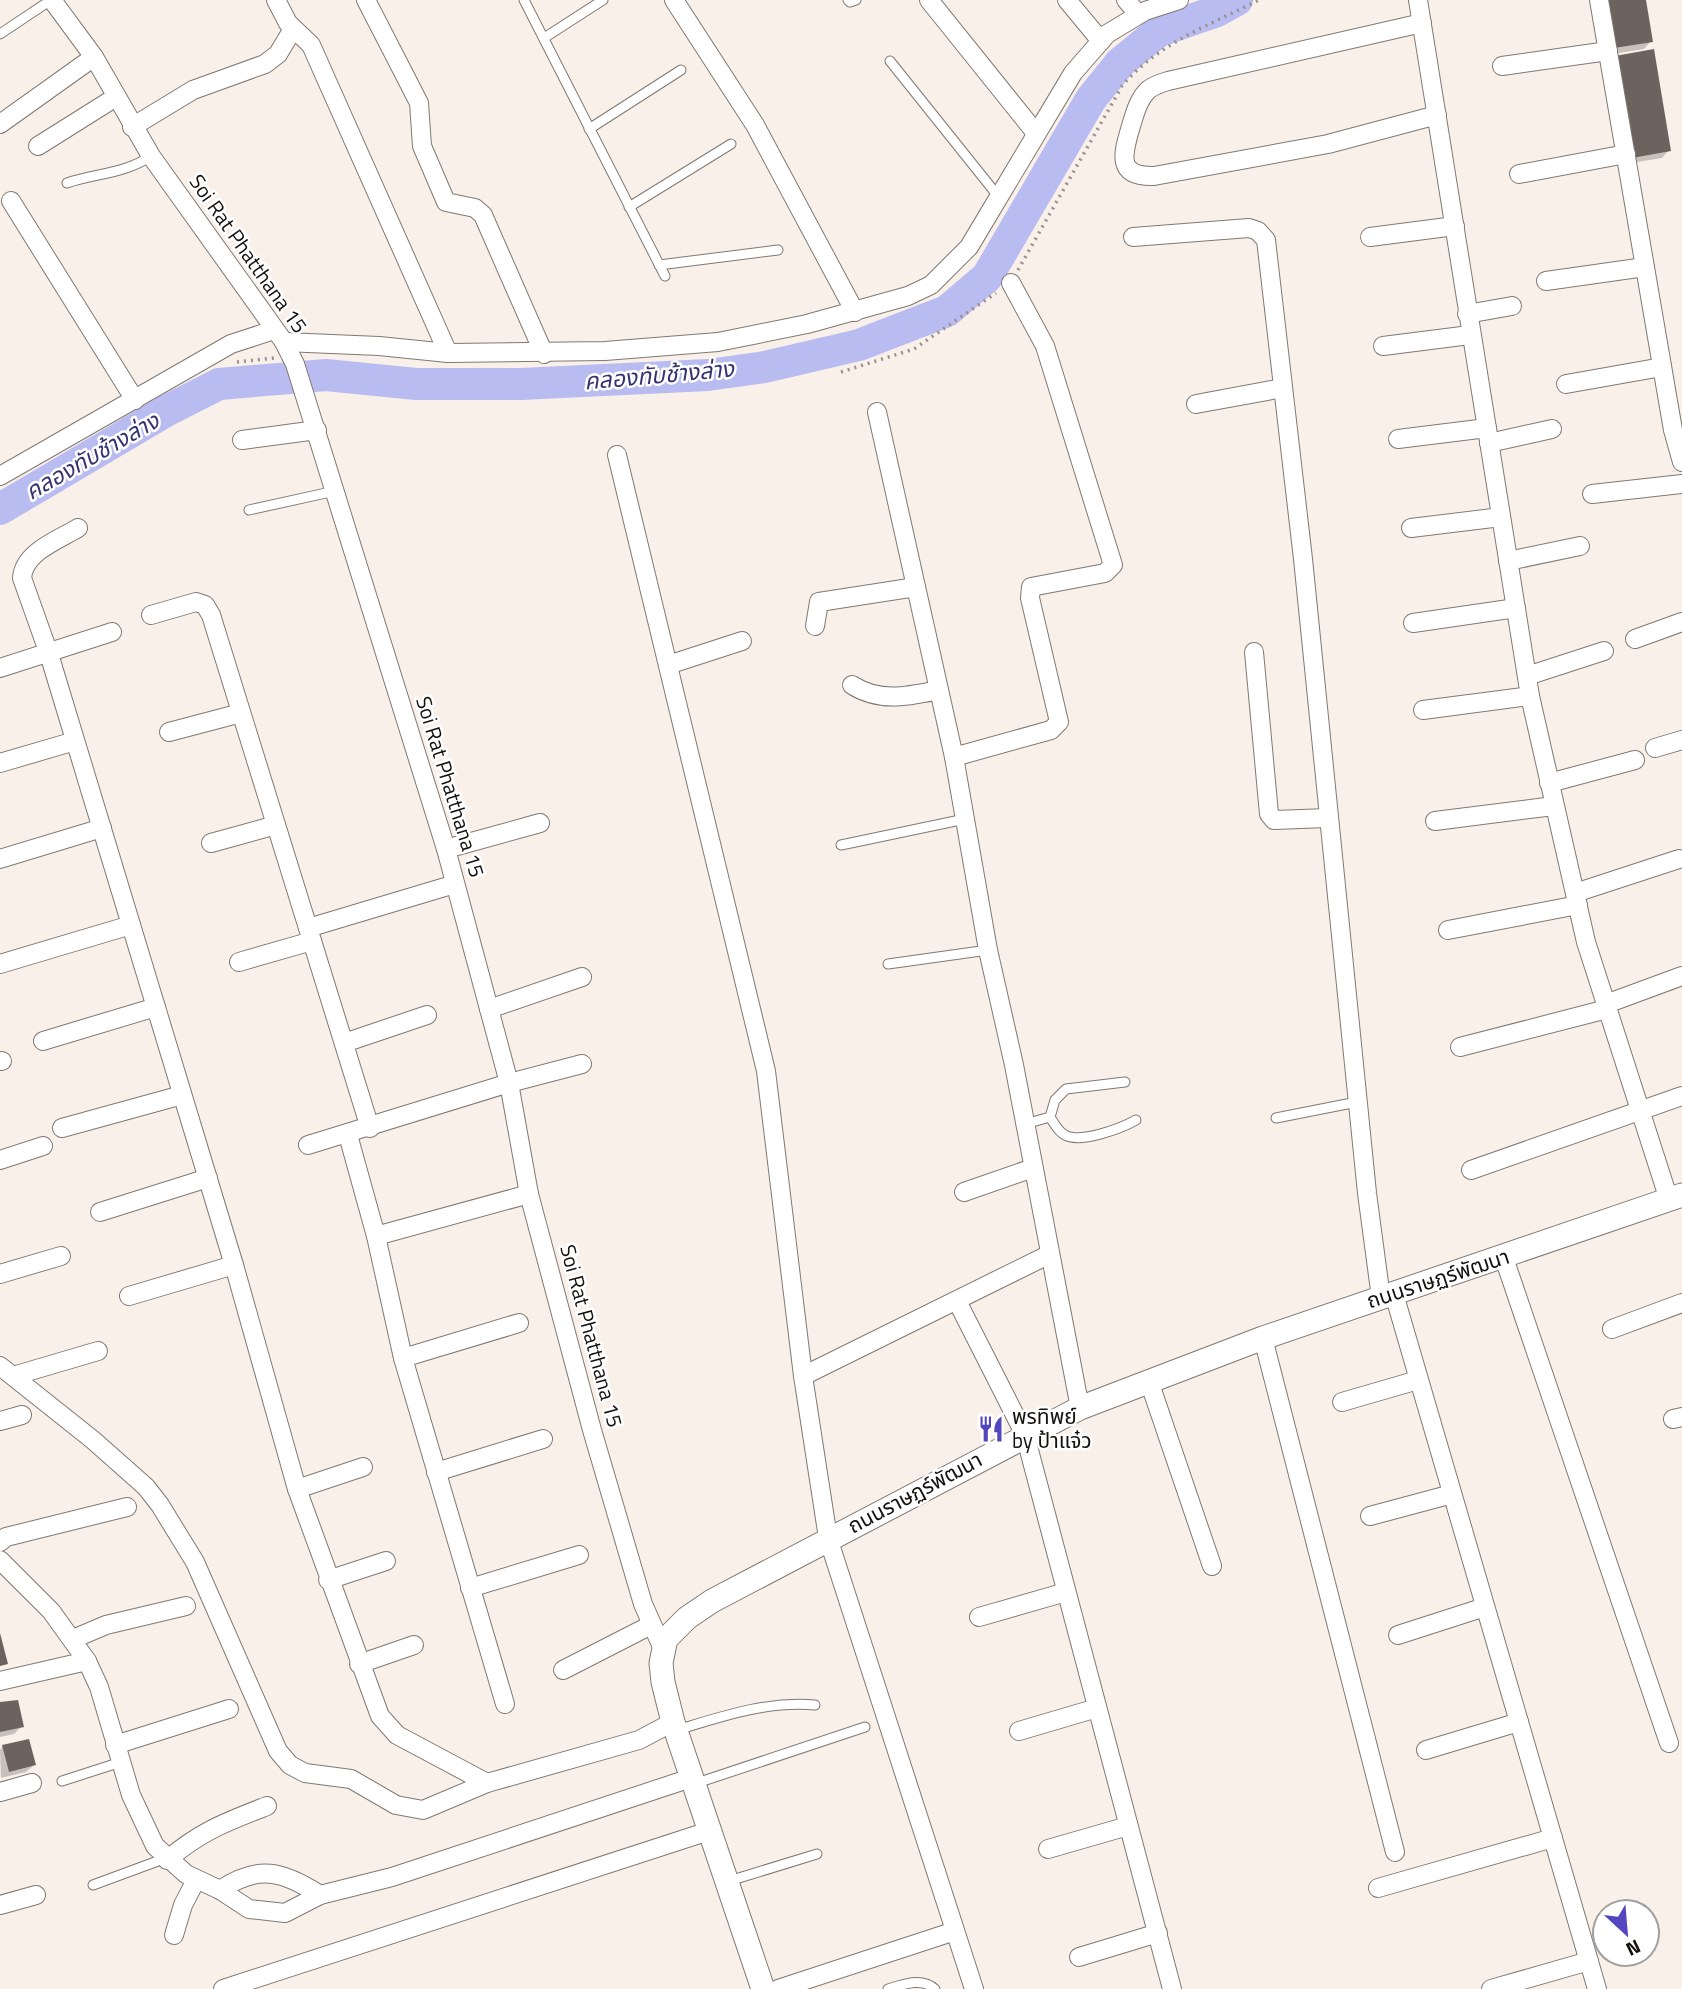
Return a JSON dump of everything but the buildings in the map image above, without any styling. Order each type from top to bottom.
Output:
[{"type":"street","name":"Soi Rat Phatthana 15","points":[[52,0],[94,57],[151,156],[286,348],[309,406],[446,849],[509,1083],[528,1194],[624,1546],[651,1625],[663,1649]]},
{"type":"street","points":[[276,0],[293,29],[311,45],[448,354]]},
{"type":"street","points":[[366,0],[419,103],[422,146],[446,202],[475,208],[483,215],[544,354]]},
{"type":"street","points":[[674,0],[755,125],[855,312]]},
{"type":"street","points":[[929,0],[1035,132]]},
{"type":"street","points":[[1067,0],[1101,41]]},
{"type":"street","points":[[1126,0],[1138,14]]},
{"type":"street","points":[[0,476],[230,344],[286,348],[379,346],[448,354],[544,354],[718,342],[855,312],[931,285],[970,247],[1035,132],[1073,73],[1101,41],[1138,14],[1179,0]]},
{"type":"street","points":[[1418,0],[1530,696],[1576,899],[1606,1006],[1641,1111],[1676,1197]]},
{"type":"street","points":[[1599,0],[1662,367],[1682,462]]},
{"type":"street","points":[[1422,23],[1168,81],[1149,89],[1139,102],[1122,155],[1128,169],[1139,177],[1154,176],[1328,144],[1437,115]]},
{"type":"street","points":[[132,127],[193,90],[265,64],[278,54],[293,29]]},
{"type":"street","points":[[1502,66],[1608,51]]},
{"type":"street","points":[[0,124],[94,57]]},
{"type":"street","points":[[38,146],[116,97]]},
{"type":"street","points":[[1519,174],[1626,154]]},
{"type":"street","points":[[11,201],[135,400]]},
{"type":"street","points":[[1370,237],[1455,226]]},
{"type":"street","points":[[1133,237],[1249,228],[1258,231],[1266,240],[1357,1102],[1387,1296],[1418,1380],[1597,1989]]},
{"type":"street","points":[[1546,281],[1645,267]]},
{"type":"street","points":[[954,757],[1051,730],[1059,722],[1059,712],[1030,598],[1031,587],[1105,573],[1113,565],[1045,346],[1010,283]]},
{"type":"street","points":[[1467,314],[1512,306]]},
{"type":"street","points":[[1383,346],[1470,335]]},
{"type":"street","points":[[1566,384],[1662,367]]},
{"type":"street","points":[[1196,404],[1283,388]]},
{"type":"street","points":[[877,412],[954,757],[988,950],[1080,1408]]},
{"type":"street","points":[[1398,439],[1552,429]]},
{"type":"street","points":[[242,440],[317,430]]},
{"type":"street","points":[[617,455],[766,1071],[803,1376],[828,1538],[974,1989]]},
{"type":"street","points":[[1592,494],[1682,484]]},
{"type":"street","points":[[1411,528],[1501,517]]},
{"type":"street","points":[[78,528],[28,558],[23,568],[27,595],[49,654],[208,1178],[296,1489],[374,1704],[388,1729],[487,1783]]},
{"type":"street","points":[[1508,561],[1580,546]]},
{"type":"street","points":[[815,626],[819,602],[916,587]]},
{"type":"street","points":[[151,615],[196,602],[205,605],[370,1128]]},
{"type":"street","points":[[1413,622],[1516,608]]},
{"type":"street","points":[[1635,639],[1682,622]]},
{"type":"street","points":[[0,668],[112,632]]},
{"type":"street","points":[[668,666],[742,641]]},
{"type":"street","points":[[1527,676],[1604,651]]},
{"type":"street","points":[[1254,652],[1269,814],[1274,820],[1284,821],[1328,818]]},
{"type":"street","points":[[852,685],[865,694],[882,697],[939,690]]},
{"type":"street","points":[[1423,710],[1530,696]]},
{"type":"street","points":[[169,732],[241,713]]},
{"type":"street","points":[[1655,748],[1682,740]]},
{"type":"street","points":[[0,763],[75,741]]},
{"type":"street","points":[[1549,783],[1635,760]]},
{"type":"street","points":[[1435,821],[1554,806]]},
{"type":"street","points":[[446,849],[540,823]]},
{"type":"street","points":[[211,843],[276,825]]},
{"type":"street","points":[[0,859],[102,828]]},
{"type":"street","points":[[1448,930],[1576,899],[1679,859]]},
{"type":"street","points":[[239,962],[455,884]]},
{"type":"street","points":[[0,964],[131,925]]},
{"type":"street","points":[[1460,1047],[1606,1006],[1682,976]]},
{"type":"street","points":[[489,1009],[582,977]]},
{"type":"street","points":[[43,1041],[156,1007]]},
{"type":"street","points":[[344,1043],[427,1015]]},
{"type":"street","points":[[308,1145],[348,1135],[509,1083],[582,1064]]},
{"type":"street","points":[[62,1128],[182,1095]]},
{"type":"street","points":[[1471,1170],[1682,1096]]},
{"type":"street","points":[[348,1135],[376,1236],[403,1358],[505,1704]]},
{"type":"street","points":[[0,1160],[43,1146]]},
{"type":"street","points":[[964,1192],[1033,1168]]},
{"type":"street","points":[[100,1212],[208,1178]]},
{"type":"street","points":[[376,1236],[528,1194]]},
{"type":"street","name":"ถนนราษฏร์พัฒนา","points":[[663,1649],[673,1629],[712,1601],[1080,1408],[1150,1384],[1263,1338],[1504,1258],[1676,1197]]},
{"type":"street","points":[[803,1376],[1050,1254]]},
{"type":"street","points":[[0,1274],[61,1256]]},
{"type":"street","points":[[1504,1258],[1669,1744]]},
{"type":"street","points":[[129,1296],[234,1265]]},
{"type":"street","points":[[957,1301],[1025,1435],[1172,1989]]},
{"type":"street","points":[[1612,1329],[1682,1303]]},
{"type":"street","points":[[403,1358],[519,1323]]},
{"type":"street","points":[[1263,1338],[1395,1852]]},
{"type":"street","points":[[6,1371],[98,1351]]},
{"type":"street","points":[[6,1371],[93,1440],[146,1487],[160,1505],[195,1562],[278,1751],[290,1765],[305,1773],[351,1779],[407,1809],[423,1810],[441,1805],[487,1783],[639,1740],[674,1726]]},
{"type":"street","points":[[1342,1402],[1418,1380]]},
{"type":"street","points":[[1150,1384],[1212,1566]]},
{"type":"street","points":[[0,1421],[22,1415]]},
{"type":"street","points":[[436,1472],[543,1439]]},
{"type":"street","points":[[296,1489],[363,1467]]},
{"type":"street","points":[[1370,1516],[1452,1494]]},
{"type":"street","points":[[0,1542],[6,1537],[127,1507]]},
{"type":"street","points":[[470,1588],[579,1555]]},
{"type":"street","points":[[0,1560],[51,1611],[87,1661],[99,1687],[115,1745],[144,1826],[167,1859],[196,1880],[220,1890],[249,1909],[285,1913],[320,1895],[392,1877],[692,1781]]},
{"type":"street","points":[[328,1580],[386,1561]]},
{"type":"street","points":[[979,1617],[1066,1592]]},
{"type":"street","points":[[73,1639],[106,1625],[186,1606]]},
{"type":"street","points":[[1398,1635],[1485,1607]]},
{"type":"street","points":[[563,1670],[651,1625]]},
{"type":"street","points":[[359,1664],[414,1645]]},
{"type":"street","points":[[663,1649],[663,1682],[674,1726],[763,1989]]},
{"type":"street","points":[[0,1681],[87,1661]]},
{"type":"street","points":[[115,1745],[229,1709]]},
{"type":"street","points":[[1019,1731],[1097,1709]]},
{"type":"street","points":[[1426,1749],[1519,1722]]},
{"type":"street","points":[[0,1792],[32,1783]]},
{"type":"street","points":[[167,1859],[201,1833],[267,1806]]},
{"type":"street","points":[[1048,1849],[1128,1826]]},
{"type":"street","points":[[223,1989],[709,1831]]},
{"type":"street","points":[[1378,1888],[1553,1838]]},
{"type":"street","points":[[220,1890],[242,1875],[251,1873],[288,1876],[320,1895]]},
{"type":"street","points":[[174,1935],[183,1905],[196,1880]]},
{"type":"street","points":[[0,1905],[36,1895]]},
{"type":"street","points":[[778,1989],[955,1931]]},
{"type":"street","points":[[1079,1957],[1158,1933]]},
{"type":"street","points":[[1492,1989],[1589,1961]]},
{"type":"lane","points":[[0,34],[52,0]]},
{"type":"lane","points":[[524,0],[666,276]]},
{"type":"lane","points":[[544,38],[603,0]]},
{"type":"lane","points":[[848,0],[856,0]]},
{"type":"lane","points":[[890,61],[998,196]]},
{"type":"lane","points":[[589,130],[681,70]]},
{"type":"lane","points":[[629,207],[731,144]]},
{"type":"lane","points":[[67,183],[90,175],[119,173],[151,156]]},
{"type":"lane","points":[[659,265],[778,250]]},
{"type":"lane","points":[[249,510],[335,491]]},
{"type":"lane","points":[[841,845],[965,819]]},
{"type":"lane","points":[[888,964],[988,950]]},
{"type":"lane","points":[[1050,1118],[1055,1100],[1066,1089],[1114,1080],[1125,1082]]},
{"type":"lane","points":[[1276,1118],[1357,1102]]},
{"type":"lane","points":[[1025,1124],[1050,1118]]},
{"type":"lane","points":[[1050,1118],[1065,1136],[1075,1139],[1121,1129],[1136,1120]]},
{"type":"lane","points":[[674,1726],[738,1711],[784,1704],[815,1705]]},
{"type":"lane","points":[[692,1781],[865,1727]]},
{"type":"lane","points":[[62,1781],[121,1762]]},
{"type":"lane","points":[[727,1882],[817,1854]]},
{"type":"lane","points":[[93,1885],[167,1859]]},
{"type":"lane","points":[[888,1989],[912,1982],[930,1984],[935,1989]]},
{"type":"path","points":[[841,372],[914,349],[1010,283],[1122,86],[1140,64],[1171,43],[1259,0]]},
{"type":"path","points":[[226,366],[286,348]]},
{"type":"waterway","name":"คลองทับช้างล่าง","points":[[0,509],[166,411],[219,384],[326,375],[416,384],[521,384],[708,375],[765,367],[859,345],[947,311],[987,277],[1091,99],[1120,63],[1159,31],[1217,11],[1237,0]]},
{"type":"place","name":"พรทิพย์ by ป้าแจ๋ว","points":[[991,1429]]}]
